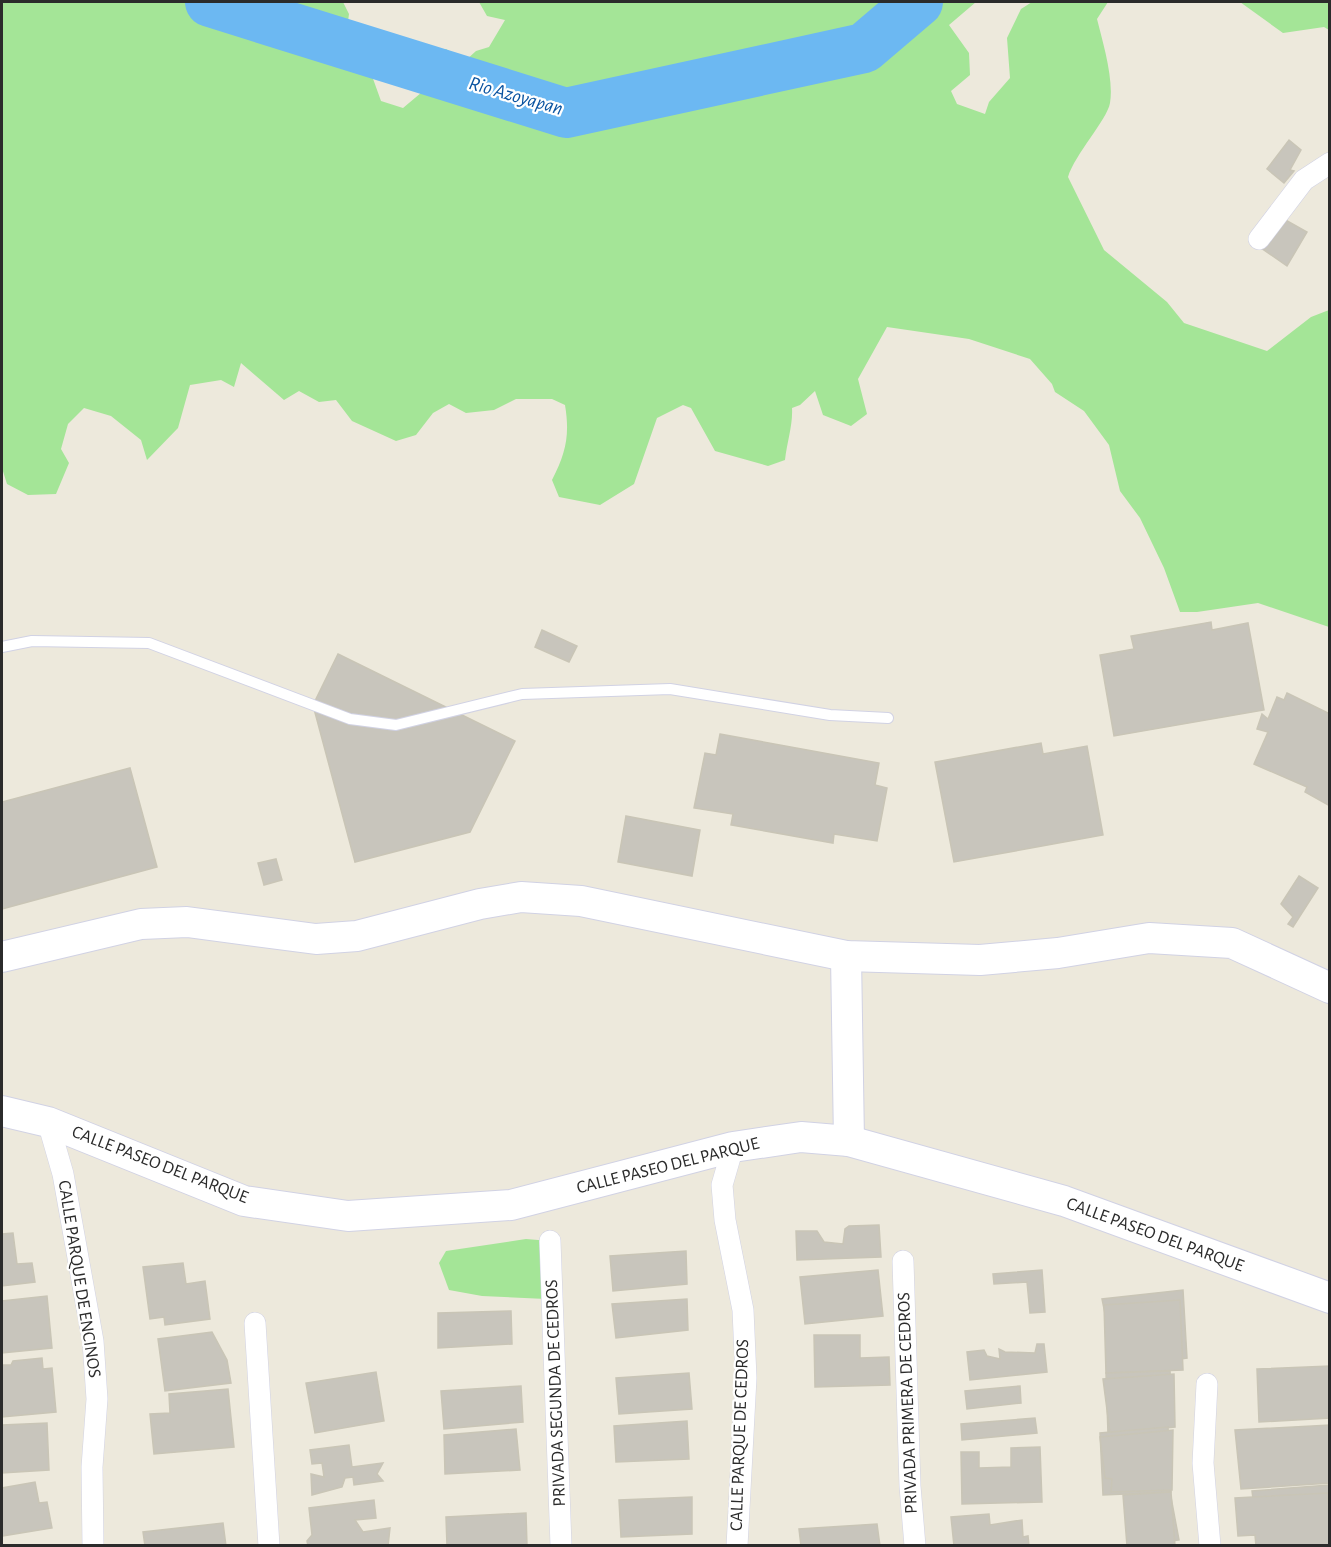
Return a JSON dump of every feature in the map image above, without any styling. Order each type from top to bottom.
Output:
[{"type":"street","points":[[1259,239],[1304,180],[1329,163]]},
{"type":"street","points":[[2,957],[152,924],[187,922],[316,939],[357,936],[480,903],[521,897],[581,902],[846,956],[980,960],[1058,953],[1149,938],[1232,943],[1329,988]]},
{"type":"street","points":[[846,956],[849,1142]]},
{"type":"street","name":"CALLE PASEO DEL PARQUE","points":[[2,1111],[48,1122],[244,1201],[348,1216],[511,1205],[733,1147],[801,1137],[849,1142],[1064,1201],[1329,1298]]},
{"type":"street","name":"CALLE PARQUE DE ENCINOS","points":[[48,1122],[63,1174],[93,1341],[97,1399],[92,1467],[93,1545]]},
{"type":"street","name":"CALLE PARQUE DE CEDROS","points":[[733,1147],[722,1185],[725,1220],[743,1310],[746,1378],[737,1545]]},
{"type":"street","name":"PRIVADA SEGUNDA DE CEDROS","points":[[550,1241],[561,1545]]},
{"type":"street","name":"PRIVADA PRIMERA DE CEDROS","points":[[903,1261],[910,1486],[915,1545]]},
{"type":"street","points":[[255,1323],[269,1545]]},
{"type":"street","points":[[1207,1384],[1203,1463],[1210,1545]]},
{"type":"lane","points":[[2,647],[32,640],[149,643],[350,719],[396,724],[522,693],[670,689],[830,716],[888,718]]},
{"type":"green space","points":[[2,2],[343,2],[349,14],[345,44],[367,62],[381,101],[403,108],[434,82],[431,55],[446,49],[465,61],[476,51],[489,47],[505,20],[487,16],[479,2],[976,2],[949,25],[969,53],[970,75],[951,91],[957,104],[985,114],[989,102],[1010,78],[1007,38],[1021,9],[1032,2],[1108,2],[1097,19],[1109,72],[1110,103],[1068,177],[1104,250],[1167,302],[1184,323],[1267,351],[1311,317],[1329,310],[1329,627],[1258,603],[1197,612],[1180,612],[1164,568],[1140,518],[1120,491],[1109,445],[1084,411],[1055,392],[1052,384],[1030,359],[969,339],[887,327],[858,379],[867,414],[851,426],[823,415],[815,391],[800,405],[792,408],[785,460],[768,466],[715,451],[691,408],[683,405],[657,418],[634,484],[600,505],[559,497],[552,480],[566,444],[566,416],[565,405],[552,399],[516,399],[494,410],[466,413],[449,404],[433,413],[416,435],[396,441],[352,421],[336,400],[319,402],[299,391],[284,400],[241,363],[234,387],[221,380],[190,385],[178,428],[147,460],[141,440],[111,416],[84,408],[68,424],[61,449],[69,463],[56,494],[28,495],[7,484],[2,468]]},
{"type":"green space","points":[[1240,2],[1329,2],[1329,30],[1324,27],[1283,33]]},
{"type":"green space","points":[[526,1239],[550,1241],[546,1299],[482,1296],[449,1290],[439,1263],[446,1251]]},
{"type":"building","points":[[1289,140],[1301,150],[1290,170],[1294,171],[1284,183],[1267,169]]},
{"type":"building","points":[[1273,213],[1307,232],[1287,266],[1251,241]]},
{"type":"building","points":[[1211,622],[1212,630],[1248,623],[1264,710],[1114,736],[1100,655],[1134,649],[1131,636]]},
{"type":"building","points":[[542,630],[577,646],[569,662],[535,647]]},
{"type":"building","points":[[338,654],[515,741],[470,832],[355,862],[313,705]]},
{"type":"building","points":[[1287,693],[1330,714],[1330,806],[1305,792],[1307,787],[1254,764],[1268,732],[1257,729],[1262,714],[1268,719],[1277,697],[1284,700]]},
{"type":"building","points":[[720,734],[879,763],[875,785],[887,788],[877,841],[834,834],[833,843],[731,825],[733,814],[694,808],[705,753],[716,755]]},
{"type":"building","points":[[1041,743],[1043,754],[1087,746],[1103,835],[954,862],[935,762]]},
{"type":"building","points":[[130,768],[157,867],[2,909],[2,802]]},
{"type":"building","points":[[626,816],[700,830],[692,876],[618,862]]},
{"type":"building","points":[[276,859],[282,880],[264,885],[258,863]]},
{"type":"building","points":[[1299,876],[1318,888],[1293,927],[1288,924],[1293,917],[1281,904]]},
{"type":"building","points":[[879,1225],[881,1257],[797,1260],[796,1231],[817,1231],[824,1242],[843,1244],[845,1229],[849,1226]]},
{"type":"building","points":[[13,1233],[17,1264],[32,1263],[35,1282],[2,1286],[2,1234]]},
{"type":"building","points":[[686,1251],[687,1284],[613,1291],[610,1256]]},
{"type":"building","points":[[183,1263],[186,1284],[205,1281],[210,1319],[165,1325],[164,1317],[150,1319],[143,1267]]},
{"type":"building","points":[[878,1270],[883,1316],[805,1324],[800,1277]]},
{"type":"building","points":[[1042,1270],[1045,1312],[1030,1313],[1027,1282],[994,1284],[993,1274]]},
{"type":"building","points":[[1183,1290],[1187,1358],[1116,1368],[1102,1299]]},
{"type":"building","points":[[47,1296],[52,1348],[2,1353],[2,1301]]},
{"type":"building","points":[[687,1299],[688,1330],[616,1338],[612,1304]]},
{"type":"building","points":[[1180,1300],[1183,1370],[1106,1373],[1104,1305]]},
{"type":"building","points":[[511,1311],[512,1344],[438,1348],[438,1313]]},
{"type":"building","points":[[212,1332],[227,1360],[231,1383],[165,1391],[158,1339]]},
{"type":"building","points":[[814,1335],[860,1335],[860,1358],[889,1357],[890,1385],[815,1387]]},
{"type":"building","points":[[1037,1344],[1044,1344],[1047,1372],[970,1380],[967,1352],[984,1350],[987,1356],[1000,1359],[999,1349],[1005,1352],[1035,1353]]},
{"type":"building","points":[[42,1358],[43,1369],[52,1368],[56,1412],[2,1417],[2,1365],[11,1365],[13,1361]]},
{"type":"building","points":[[1330,1366],[1330,1418],[1259,1422],[1257,1369]]},
{"type":"building","points":[[1170,1371],[1174,1426],[1108,1434],[1106,1373]]},
{"type":"building","points":[[376,1372],[384,1421],[315,1433],[306,1383]]},
{"type":"building","points":[[689,1373],[692,1409],[619,1414],[616,1378]]},
{"type":"building","points":[[1174,1374],[1175,1427],[1110,1433],[1103,1379]]},
{"type":"building","points":[[521,1386],[523,1422],[444,1429],[441,1391]]},
{"type":"building","points":[[1020,1386],[1021,1403],[967,1409],[965,1391]]},
{"type":"building","points":[[228,1389],[234,1447],[154,1454],[150,1414],[170,1413],[169,1394]]},
{"type":"building","points":[[1035,1418],[1037,1433],[962,1440],[961,1424]]},
{"type":"building","points":[[687,1421],[689,1459],[616,1462],[614,1426]]},
{"type":"building","points":[[47,1423],[49,1470],[2,1473],[2,1425]]},
{"type":"building","points":[[1330,1425],[1330,1483],[1241,1489],[1235,1430]]},
{"type":"building","points":[[1168,1427],[1171,1492],[1103,1495],[1100,1433]]},
{"type":"building","points":[[516,1429],[520,1470],[445,1474],[444,1435]]},
{"type":"building","points":[[1173,1430],[1172,1490],[1111,1492],[1112,1479],[1105,1478],[1100,1437]]},
{"type":"building","points":[[349,1445],[352,1467],[383,1463],[377,1474],[383,1481],[354,1485],[353,1477],[345,1478],[342,1487],[312,1495],[311,1474],[324,1477],[322,1463],[312,1464],[310,1450]]},
{"type":"building","points":[[1040,1447],[1042,1502],[962,1504],[961,1452],[979,1452],[979,1468],[1011,1467],[1011,1448]]},
{"type":"building","points":[[35,1482],[39,1503],[47,1502],[52,1528],[2,1536],[2,1488]]},
{"type":"building","points":[[1329,1485],[1330,1544],[1259,1546],[1252,1491]]},
{"type":"building","points":[[1170,1492],[1179,1540],[1142,1546],[1134,1497]]},
{"type":"building","points":[[1171,1492],[1175,1546],[1127,1546],[1123,1495]]},
{"type":"building","points":[[1328,1493],[1330,1546],[1256,1546],[1255,1535],[1238,1536],[1235,1498]]},
{"type":"building","points":[[692,1497],[692,1534],[621,1537],[619,1500]]},
{"type":"building","points":[[374,1500],[376,1518],[355,1520],[363,1532],[390,1528],[388,1546],[308,1546],[307,1541],[312,1535],[309,1508]]},
{"type":"building","points":[[526,1513],[527,1546],[447,1546],[446,1517]]},
{"type":"building","points":[[989,1514],[990,1525],[1022,1520],[1023,1537],[1028,1536],[1029,1546],[954,1546],[951,1517]]},
{"type":"building","points":[[223,1523],[226,1546],[145,1546],[143,1532]]},
{"type":"building","points":[[877,1524],[880,1546],[801,1546],[799,1529]]},
{"type":"waterway","name":"Rio Azoyapan","points":[[210,2],[566,113],[864,48],[918,2]]}]
